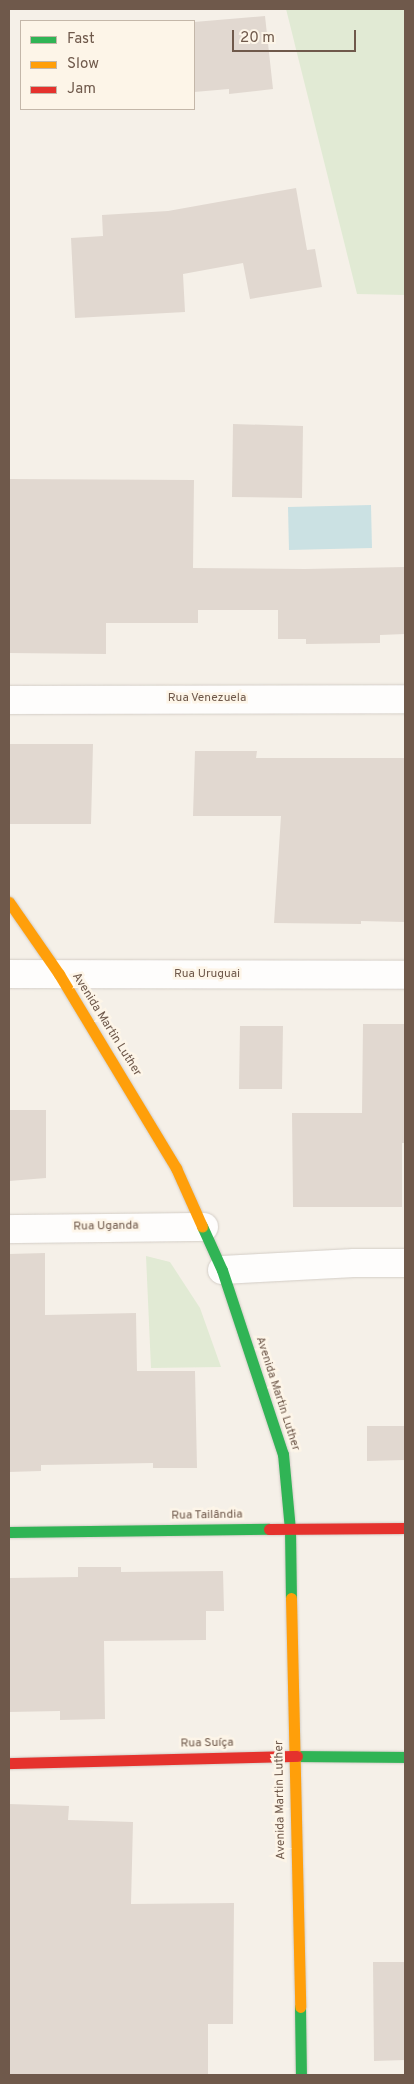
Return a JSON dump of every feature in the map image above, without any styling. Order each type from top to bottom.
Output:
[{"type":"main road","name":"Avenida Martin Luther","points":[[9,902],[58,974],[176,1168],[222,1270],[283,1454],[290,1529],[301,2075]]},
{"type":"main road","name":"Rua Tailândia","points":[[9,1532],[405,1528]]},
{"type":"main road","name":"Rua Suíça","points":[[9,1763],[294,1756],[405,1757]]},
{"type":"street","name":"Rua Venezuela","points":[[9,700],[405,699]]},
{"type":"street","name":"Rua Uruguai","points":[[9,974],[405,975]]},
{"type":"street","name":"Rua Uganda","points":[[9,1229],[204,1227]]},
{"type":"street","points":[[222,1270],[405,1263]]},
{"type":"green space","points":[[286,9],[405,9],[405,295],[357,294]]},
{"type":"green space","points":[[146,1256],[170,1262],[200,1308],[221,1367],[151,1368]]},
{"type":"shaded area","points":[[371,505],[372,548],[289,550],[288,507]]},
{"type":"building","points":[[265,16],[273,89],[229,94],[229,89],[195,92],[195,22]]},
{"type":"building","points":[[296,188],[307,250],[315,249],[322,287],[250,299],[243,263],[183,274],[185,312],[75,318],[71,238],[103,236],[102,215],[168,211]]},
{"type":"building","points":[[233,424],[303,426],[302,498],[232,497]]},
{"type":"building","points":[[9,479],[194,480],[193,568],[305,569],[405,567],[405,634],[380,635],[380,643],[306,644],[306,639],[278,639],[278,610],[198,610],[198,623],[106,623],[106,654],[9,653]]},
{"type":"building","points":[[9,744],[93,744],[91,824],[9,824]]},
{"type":"building","points":[[195,751],[257,751],[256,758],[405,758],[405,922],[361,921],[361,924],[274,923],[281,816],[193,816]]},
{"type":"building","points":[[363,1024],[405,1024],[405,1143],[402,1143],[402,1207],[293,1207],[292,1113],[362,1113]]},
{"type":"building","points":[[240,1026],[283,1026],[282,1089],[239,1089]]},
{"type":"building","points":[[9,1110],[46,1110],[46,1178],[9,1181]]},
{"type":"building","points":[[45,1253],[45,1315],[136,1313],[137,1371],[195,1371],[197,1468],[153,1468],[153,1463],[41,1465],[41,1471],[9,1472],[9,1254]]},
{"type":"building","points":[[367,1426],[405,1426],[405,1460],[367,1461]]},
{"type":"building","points":[[78,1567],[121,1567],[121,1572],[223,1571],[224,1611],[206,1611],[206,1640],[104,1641],[105,1719],[60,1720],[60,1711],[9,1712],[9,1578],[78,1577]]},
{"type":"building","points":[[9,1804],[69,1806],[68,1820],[133,1822],[131,1904],[234,1903],[233,2024],[208,2024],[208,2075],[9,2075]]},
{"type":"building","points":[[373,1962],[405,1962],[405,2060],[374,2061]]},
{"type":"traffic: fast","points":[[202,1226],[222,1270],[283,1454],[290,1529],[291,1598]]},
{"type":"traffic: fast","points":[[9,1532],[269,1529]]},
{"type":"traffic: fast","points":[[297,1756],[405,1757]]},
{"type":"traffic: fast","points":[[300,2007],[301,2075]]},
{"type":"traffic: slow","points":[[9,902],[59,974],[176,1168],[202,1226]]},
{"type":"traffic: slow","points":[[291,1598],[300,2007]]},
{"type":"traffic: jam","points":[[269,1529],[405,1528]]},
{"type":"traffic: jam","points":[[9,1763],[297,1756]]}]
